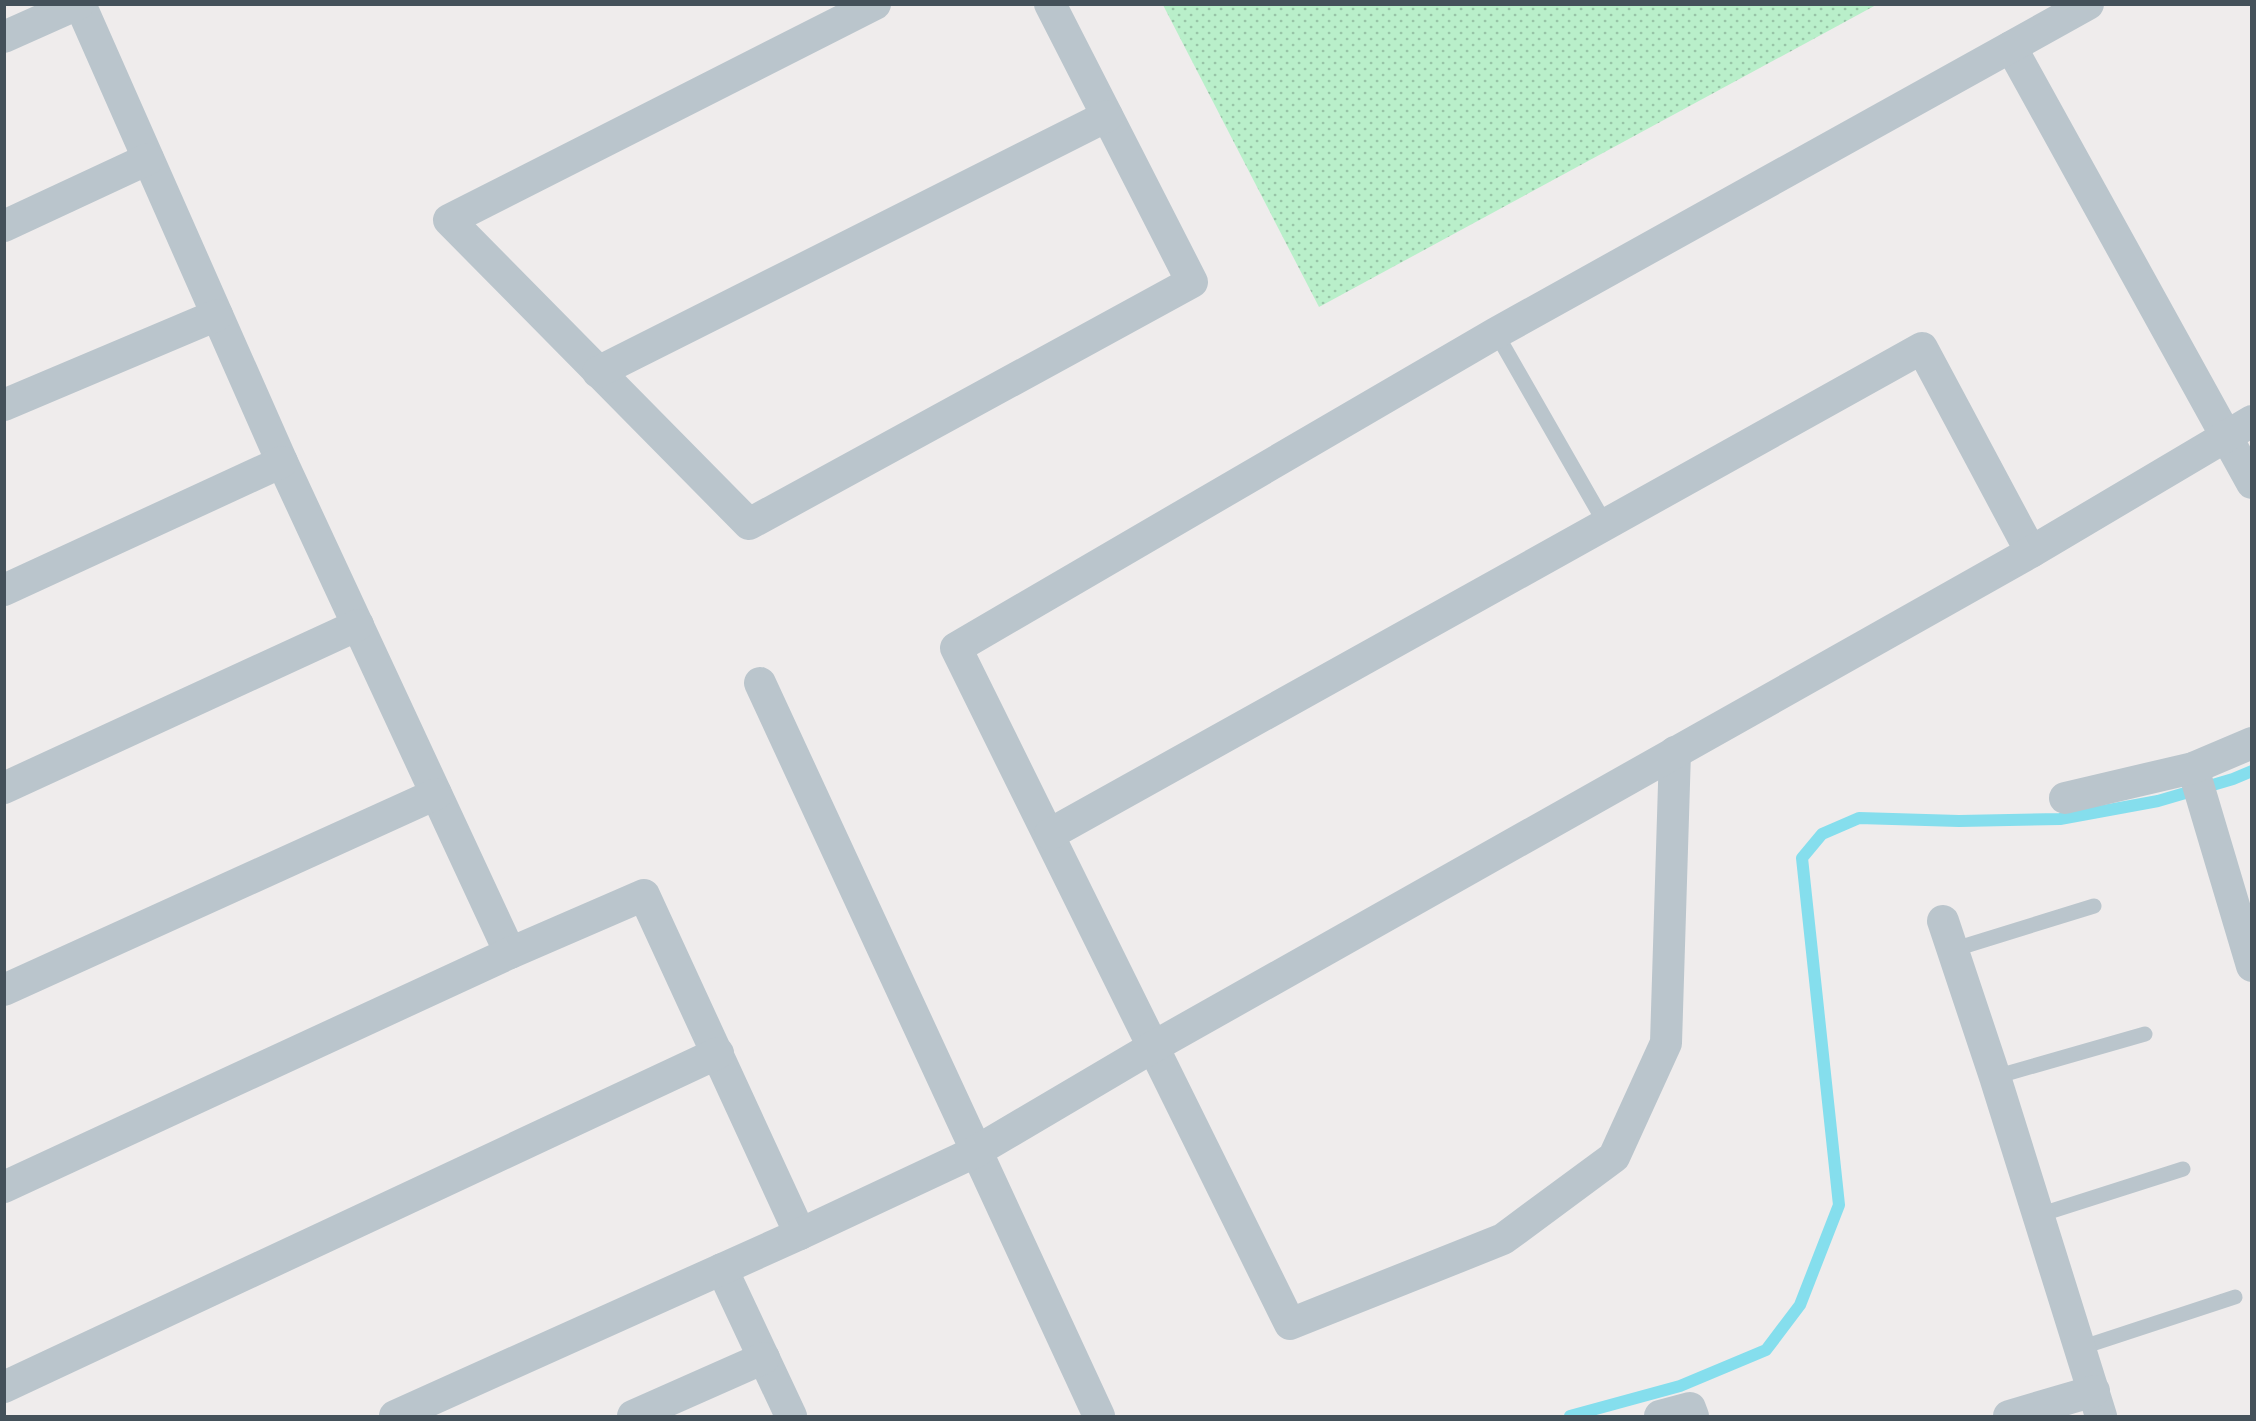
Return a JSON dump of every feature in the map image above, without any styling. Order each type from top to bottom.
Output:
[{"type":"street","points":[[4,37],[79,4],[282,462],[510,953]]},
{"type":"street","points":[[875,4],[449,220],[749,524],[1191,282],[1050,4]]},
{"type":"street","points":[[1675,752],[1666,1043],[1614,1157],[1503,1239],[1290,1324],[1050,834],[956,648],[1496,333],[2088,4]]},
{"type":"street","points":[[2011,47],[2239,428],[2252,483]]},
{"type":"street","points":[[598,372],[1107,116]]},
{"type":"street","points":[[4,226],[148,159]]},
{"type":"street","points":[[4,405],[217,315]]},
{"type":"street","points":[[1050,834],[1922,348],[2031,552]]},
{"type":"street","points":[[394,1416],[800,1234],[975,1152],[1153,1047],[2031,552],[2239,428]]},
{"type":"street","points":[[4,590],[282,462]]},
{"type":"street","points":[[4,788],[358,625]]},
{"type":"street","points":[[760,683],[1099,1416]]},
{"type":"street","points":[[2065,798],[2193,768],[2252,743]]},
{"type":"street","points":[[2193,768],[2252,966]]},
{"type":"street","points":[[4,990],[436,794]]},
{"type":"street","points":[[4,1187],[510,953],[644,895],[800,1234]]},
{"type":"street","points":[[1948,936],[2098,1404],[2009,1416]]},
{"type":"street","points":[[4,1387],[718,1053]]},
{"type":"street","points":[[722,1269],[791,1416]]},
{"type":"street","points":[[633,1416],[764,1358]]},
{"type":"street","points":[[1660,1416],[1691,1412]]},
{"type":"lane","points":[[1496,333],[1606,525]]},
{"type":"lane","points":[[1948,936],[2094,906]]},
{"type":"lane","points":[[1995,1077],[2145,1034]]},
{"type":"lane","points":[[2039,1215],[2183,1169]]},
{"type":"lane","points":[[2080,1348],[2235,1297]]},
{"type":"green space","points":[[1163,5],[1876,5],[1319,307]]},
{"type":"waterway","points":[[1570,1416],[1680,1386],[1766,1350],[1800,1305],[1839,1205],[1802,858],[1822,834],[1859,818],[1959,821],[2060,819],[2158,801],[2233,779],[2252,771]]}]
